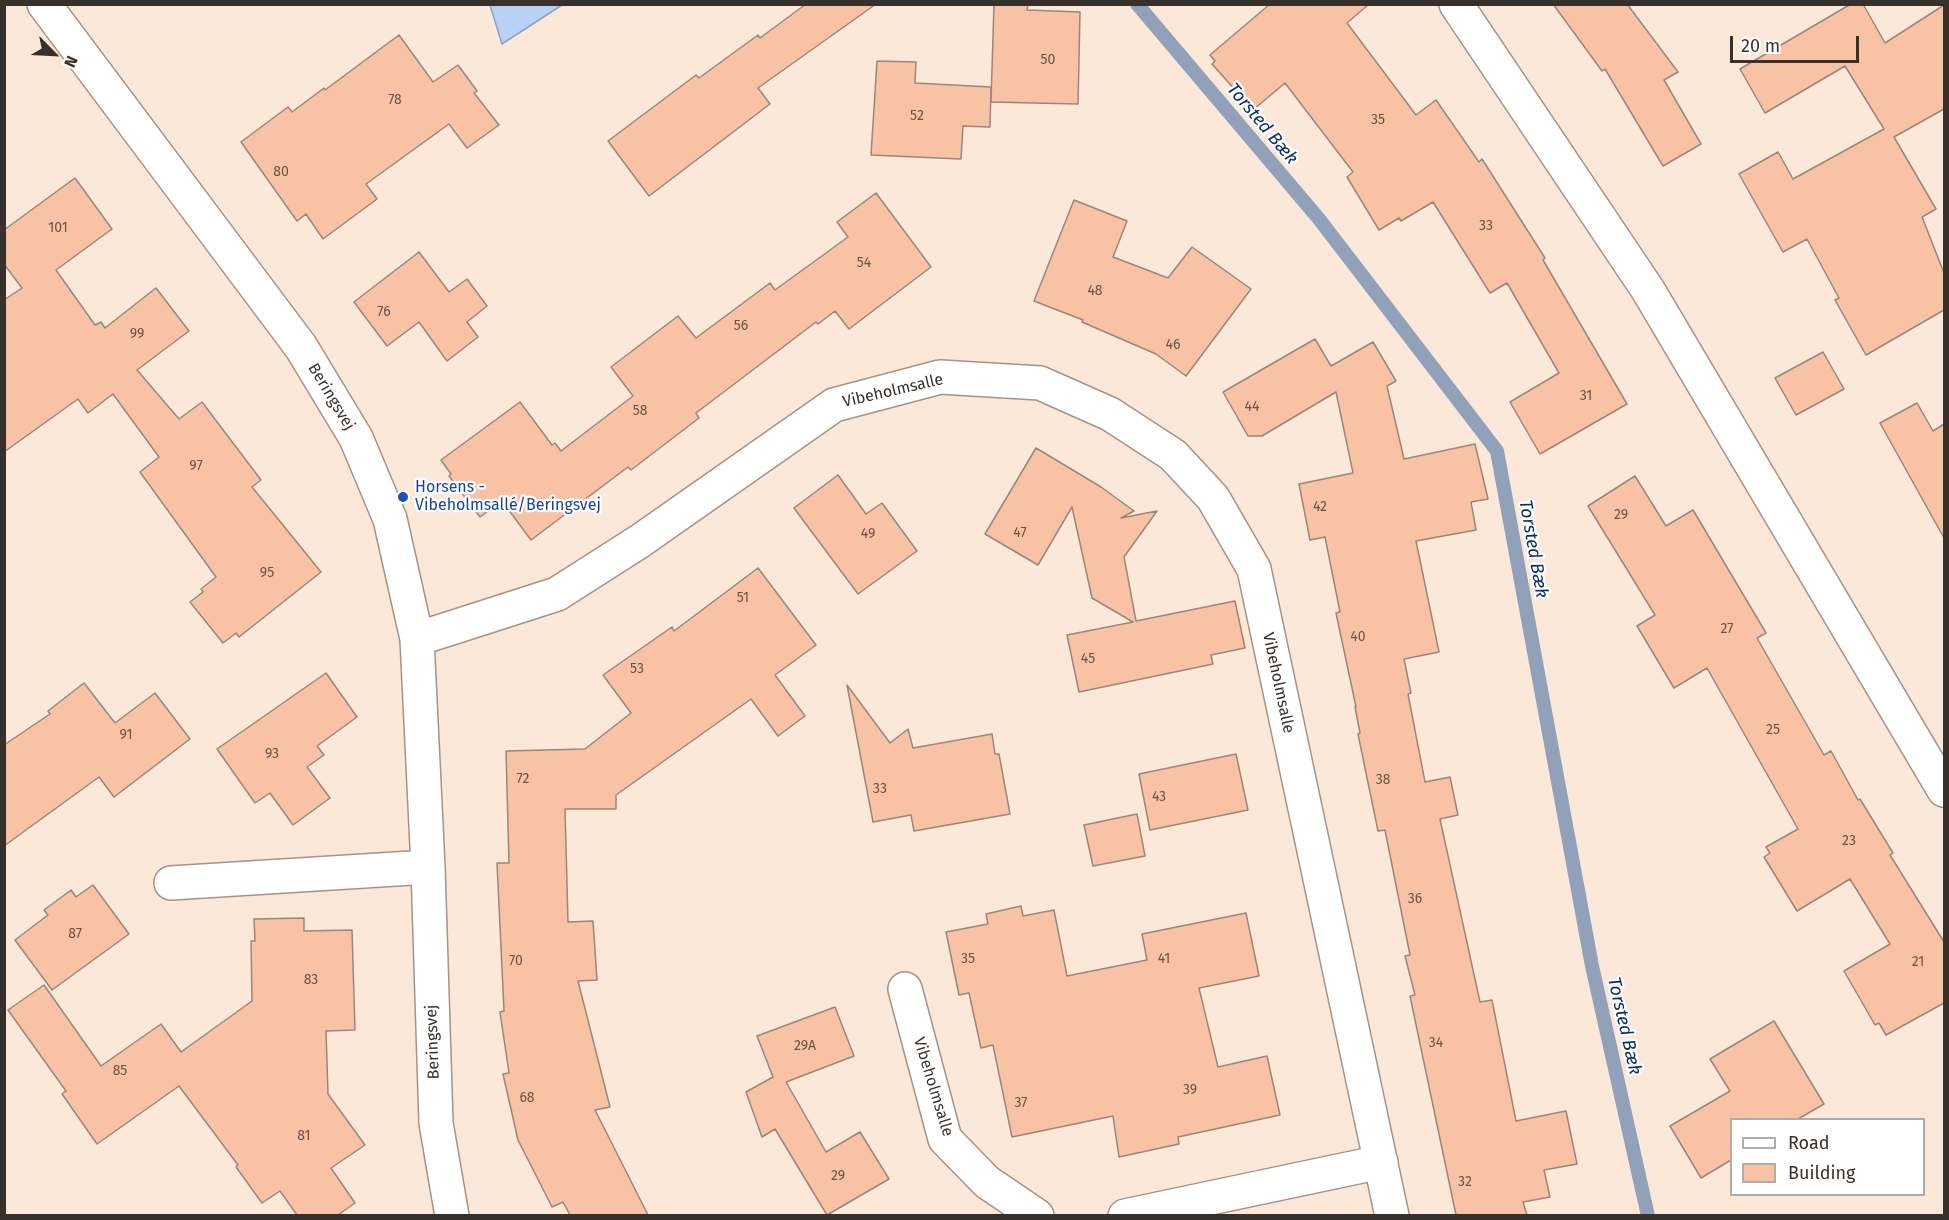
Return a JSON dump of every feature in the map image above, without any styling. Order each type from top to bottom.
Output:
[{"type":"street","name":"Beringsvej","points":[[44,4],[301,347],[356,438],[390,519],[417,639],[428,867],[436,1123],[452,1215]]},
{"type":"street","points":[[1456,4],[1648,290],[1944,790]]},
{"type":"street","name":"Vibeholmsalle","points":[[417,639],[557,594],[640,541],[834,405],[940,377],[1040,382],[1110,414],[1173,455],[1212,498],[1254,569],[1392,1215]]},
{"type":"street","points":[[171,883],[428,867]]},
{"type":"street","name":"Vibeholmsalle","points":[[905,989],[945,1139],[987,1182],[1037,1215]]},
{"type":"street","points":[[1125,1215],[1381,1162]]},
{"type":"water","points":[[490,4],[562,5],[502,44]]},
{"type":"building","points":[[806,4],[876,4],[758,88],[770,104],[649,196],[608,141],[696,75],[699,78],[758,35],[760,38]]},
{"type":"building","points":[[994,4],[1028,4],[1027,10],[1080,12],[1078,104],[991,102]]},
{"type":"building","points":[[1270,4],[1369,4],[1347,23],[1416,115],[1436,100],[1479,162],[1482,159],[1545,258],[1543,260],[1627,404],[1540,454],[1510,402],[1559,373],[1507,283],[1490,293],[1433,202],[1401,221],[1399,218],[1379,230],[1347,177],[1353,172],[1285,83],[1253,110],[1212,64],[1215,61],[1210,55]]},
{"type":"building","points":[[1553,4],[1627,4],[1678,72],[1664,80],[1701,144],[1663,166],[1605,69],[1602,71]]},
{"type":"building","points":[[1851,4],[1863,4],[1885,43],[1944,5],[1944,109],[1894,137],[1936,209],[1922,217],[1944,273],[1944,310],[1866,355],[1835,300],[1839,298],[1807,239],[1783,252],[1739,174],[1778,152],[1793,179],[1884,129],[1845,66],[1765,113],[1740,69]]},
{"type":"building","points":[[399,35],[433,82],[458,65],[477,91],[474,93],[499,125],[467,148],[449,124],[366,184],[377,199],[323,239],[306,214],[297,221],[241,142],[288,107],[292,112],[324,88],[325,90]]},
{"type":"building","points":[[877,61],[916,62],[915,83],[991,87],[990,127],[963,126],[961,159],[871,155]]},
{"type":"building","points":[[75,178],[112,229],[56,270],[95,325],[101,322],[105,328],[156,288],[189,331],[137,370],[179,419],[202,402],[261,480],[252,487],[321,572],[239,637],[236,633],[223,643],[190,602],[203,592],[201,589],[216,577],[140,472],[159,457],[113,394],[88,413],[78,399],[4,452],[4,300],[22,288],[4,264],[4,230]]},
{"type":"building","points":[[876,193],[931,267],[849,329],[835,311],[818,324],[816,322],[696,413],[699,418],[631,470],[628,467],[531,540],[502,501],[480,517],[449,476],[451,474],[441,460],[520,402],[552,445],[555,443],[561,451],[633,396],[611,367],[678,316],[696,338],[770,283],[775,290],[848,237],[837,222]]},
{"type":"building","points":[[1074,200],[1127,221],[1113,257],[1168,278],[1192,247],[1251,289],[1186,376],[1156,354],[1082,322],[1083,320],[1034,301]]},
{"type":"building","points":[[419,252],[449,292],[467,279],[487,306],[467,322],[478,337],[447,361],[419,322],[387,346],[354,302]]},
{"type":"building","points":[[1315,339],[1331,366],[1373,342],[1396,381],[1387,386],[1404,459],[1475,444],[1488,499],[1471,502],[1476,530],[1416,541],[1439,652],[1404,659],[1411,693],[1408,694],[1425,782],[1450,777],[1458,815],[1440,819],[1480,1002],[1492,1000],[1516,1121],[1566,1111],[1577,1164],[1544,1170],[1550,1197],[1523,1202],[1527,1215],[1456,1215],[1410,996],[1415,995],[1405,956],[1410,955],[1385,830],[1378,831],[1358,734],[1360,733],[1356,707],[1336,613],[1340,612],[1325,537],[1310,540],[1299,484],[1353,473],[1336,392],[1262,436],[1248,436],[1223,392]]},
{"type":"building","points":[[1823,352],[1844,389],[1796,415],[1775,378]]},
{"type":"building","points":[[1917,403],[1933,431],[1944,424],[1944,538],[1880,423]]},
{"type":"building","points":[[1036,448],[1101,487],[1134,511],[1121,518],[1157,511],[1124,557],[1136,621],[1235,601],[1245,648],[1211,655],[1213,664],[1079,692],[1067,635],[1133,622],[1092,598],[1072,507],[1038,565],[985,534]]},
{"type":"building","points":[[838,475],[866,514],[882,503],[917,551],[858,594],[794,508]]},
{"type":"building","points":[[1635,476],[1666,526],[1693,510],[1766,633],[1757,638],[1824,755],[1831,751],[1858,800],[1860,799],[1893,853],[1890,855],[1944,942],[1944,1003],[1886,1035],[1879,1023],[1875,1025],[1844,971],[1890,944],[1850,879],[1797,911],[1764,857],[1770,853],[1766,847],[1798,829],[1707,668],[1674,688],[1637,626],[1655,615],[1588,506]]},
{"type":"building","points":[[758,568],[816,645],[775,675],[805,716],[778,736],[751,699],[616,795],[616,809],[565,809],[568,922],[593,921],[597,980],[578,981],[610,1107],[595,1110],[648,1215],[570,1215],[563,1202],[552,1207],[518,1140],[503,1074],[509,1073],[500,1012],[504,1011],[497,863],[509,863],[506,751],[585,749],[631,713],[603,675],[672,627],[674,631]]},
{"type":"building","points":[[326,673],[357,717],[317,746],[324,755],[307,767],[330,798],[293,825],[270,793],[255,803],[217,749]]},
{"type":"building","points":[[84,683],[115,723],[155,693],[190,739],[114,797],[99,777],[4,846],[4,745],[50,714],[48,711]]},
{"type":"building","points":[[847,685],[890,743],[908,729],[913,748],[992,734],[995,754],[999,754],[1010,814],[914,831],[911,815],[873,822]]},
{"type":"building","points":[[1236,754],[1248,810],[1150,830],[1139,774]]},
{"type":"building","points":[[1137,814],[1145,856],[1093,866],[1084,825]]},
{"type":"building","points":[[93,885],[129,934],[52,990],[15,940],[48,915],[44,910],[71,890],[76,897]]},
{"type":"building","points":[[1021,906],[1023,916],[1054,910],[1067,976],[1147,960],[1142,934],[1246,913],[1259,976],[1199,988],[1218,1067],[1267,1056],[1280,1115],[1178,1137],[1179,1144],[1119,1157],[1113,1116],[1012,1137],[993,1045],[981,1048],[969,993],[959,995],[946,932],[988,924],[986,914]]},
{"type":"building","points":[[304,918],[304,931],[352,930],[355,1030],[326,1031],[328,1094],[365,1145],[331,1168],[355,1203],[338,1215],[297,1215],[280,1191],[262,1203],[236,1167],[238,1165],[179,1086],[97,1144],[62,1094],[66,1091],[8,1010],[44,985],[101,1066],[161,1024],[181,1052],[252,1001],[251,941],[255,941],[254,919]]},
{"type":"building","points":[[835,1007],[854,1056],[786,1082],[826,1152],[860,1132],[889,1179],[827,1215],[775,1129],[762,1137],[746,1092],[773,1077],[757,1036]]},
{"type":"building","points":[[1774,1021],[1824,1104],[1800,1118],[1730,1118],[1730,1161],[1701,1178],[1670,1126],[1730,1091],[1710,1059]]},
{"type":"waterway","name":"Torsted Bæk","points":[[1137,4],[1319,219],[1497,451],[1592,966],[1648,1216]]},
{"type":"place","name":"Horsens - Vibeholmsallé/Beringsvej","points":[[403,497]]}]
